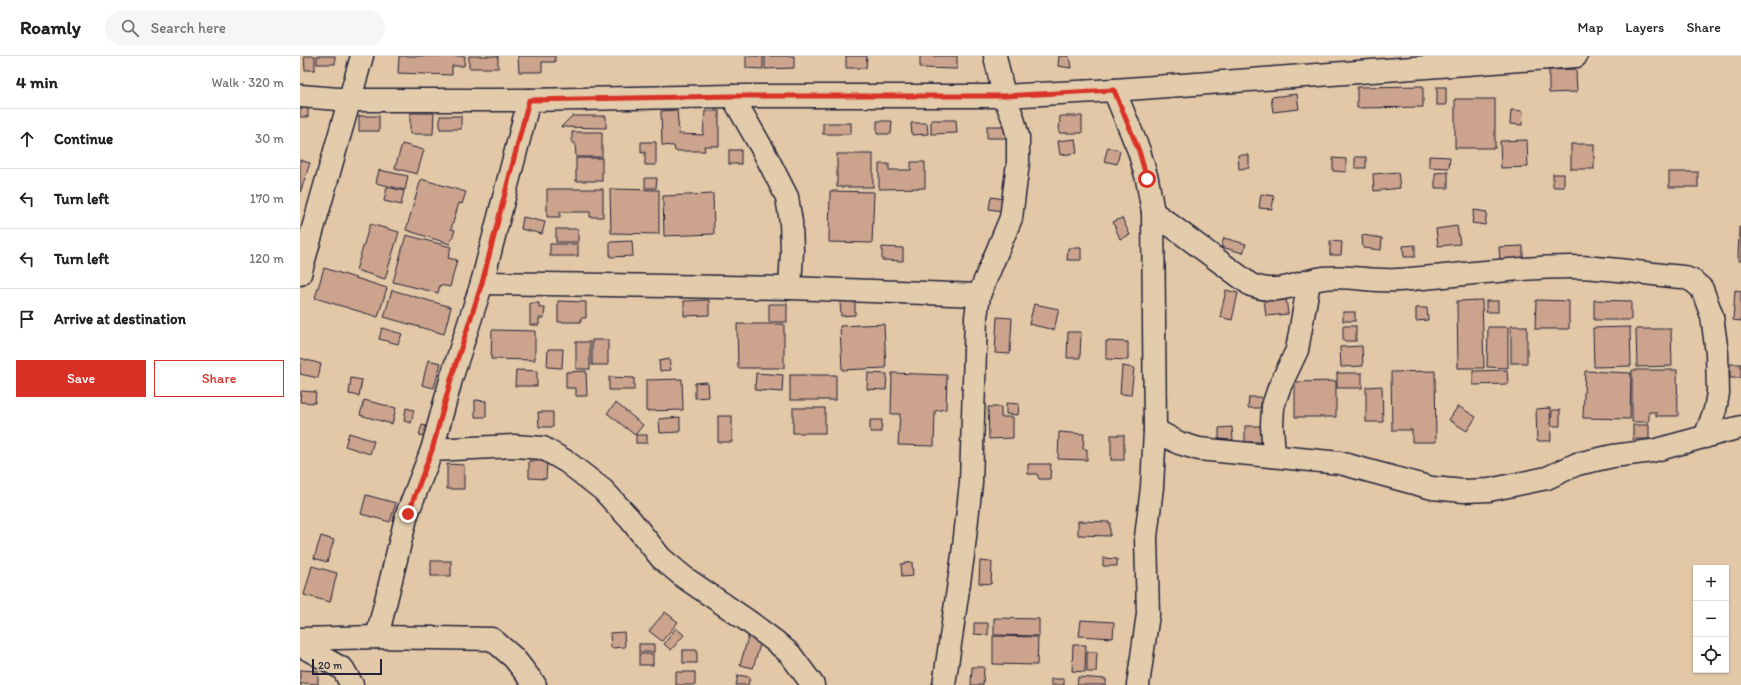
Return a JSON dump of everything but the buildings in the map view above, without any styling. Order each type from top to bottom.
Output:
[{"type":"street","points":[[300,274],[362,56]]},
{"type":"street","points":[[944,685],[963,555],[971,483],[976,317],[979,295],[1011,218],[1018,163],[1018,137],[1014,118],[1004,96],[995,56]]},
{"type":"street","points":[[300,96],[350,100],[529,100],[732,96],[1004,96],[1114,90],[1576,56]]},
{"type":"street","points":[[1114,90],[1139,151],[1147,179],[1153,212],[1155,430],[1152,487],[1146,537],[1148,614],[1138,685]]},
{"type":"street","points":[[732,96],[763,150],[787,197],[791,222],[792,251],[790,288]]},
{"type":"street","points":[[377,637],[408,514],[432,450],[452,376],[482,283],[529,100]]},
{"type":"street","points":[[1153,212],[1251,285],[1264,290],[1273,290],[1324,278],[1395,280],[1460,273],[1571,267],[1603,268],[1683,277],[1694,281],[1702,289],[1712,316],[1717,353],[1718,393],[1715,410],[1705,437]]},
{"type":"street","points":[[1274,456],[1272,425],[1273,406],[1279,388],[1297,350],[1309,282]]},
{"type":"street","points":[[482,283],[790,288],[979,295]]},
{"type":"street","points":[[1155,430],[1179,443],[1199,449],[1340,462],[1432,488],[1464,491],[1489,490],[1547,478],[1577,464],[1613,456],[1652,450],[1741,427]]},
{"type":"street","points":[[432,450],[514,446],[543,448],[567,462],[602,490],[629,518],[661,558],[685,578],[776,642],[790,654],[813,685]]},
{"type":"street","points":[[300,639],[377,637],[492,639],[514,658],[536,685]]},
{"type":"street","points":[[300,645],[343,669],[352,685]]},
{"type":"route","points":[[408,514],[432,450],[452,376],[482,283],[529,100],[732,96],[1004,96],[1114,90],[1139,151],[1147,179]]}]
